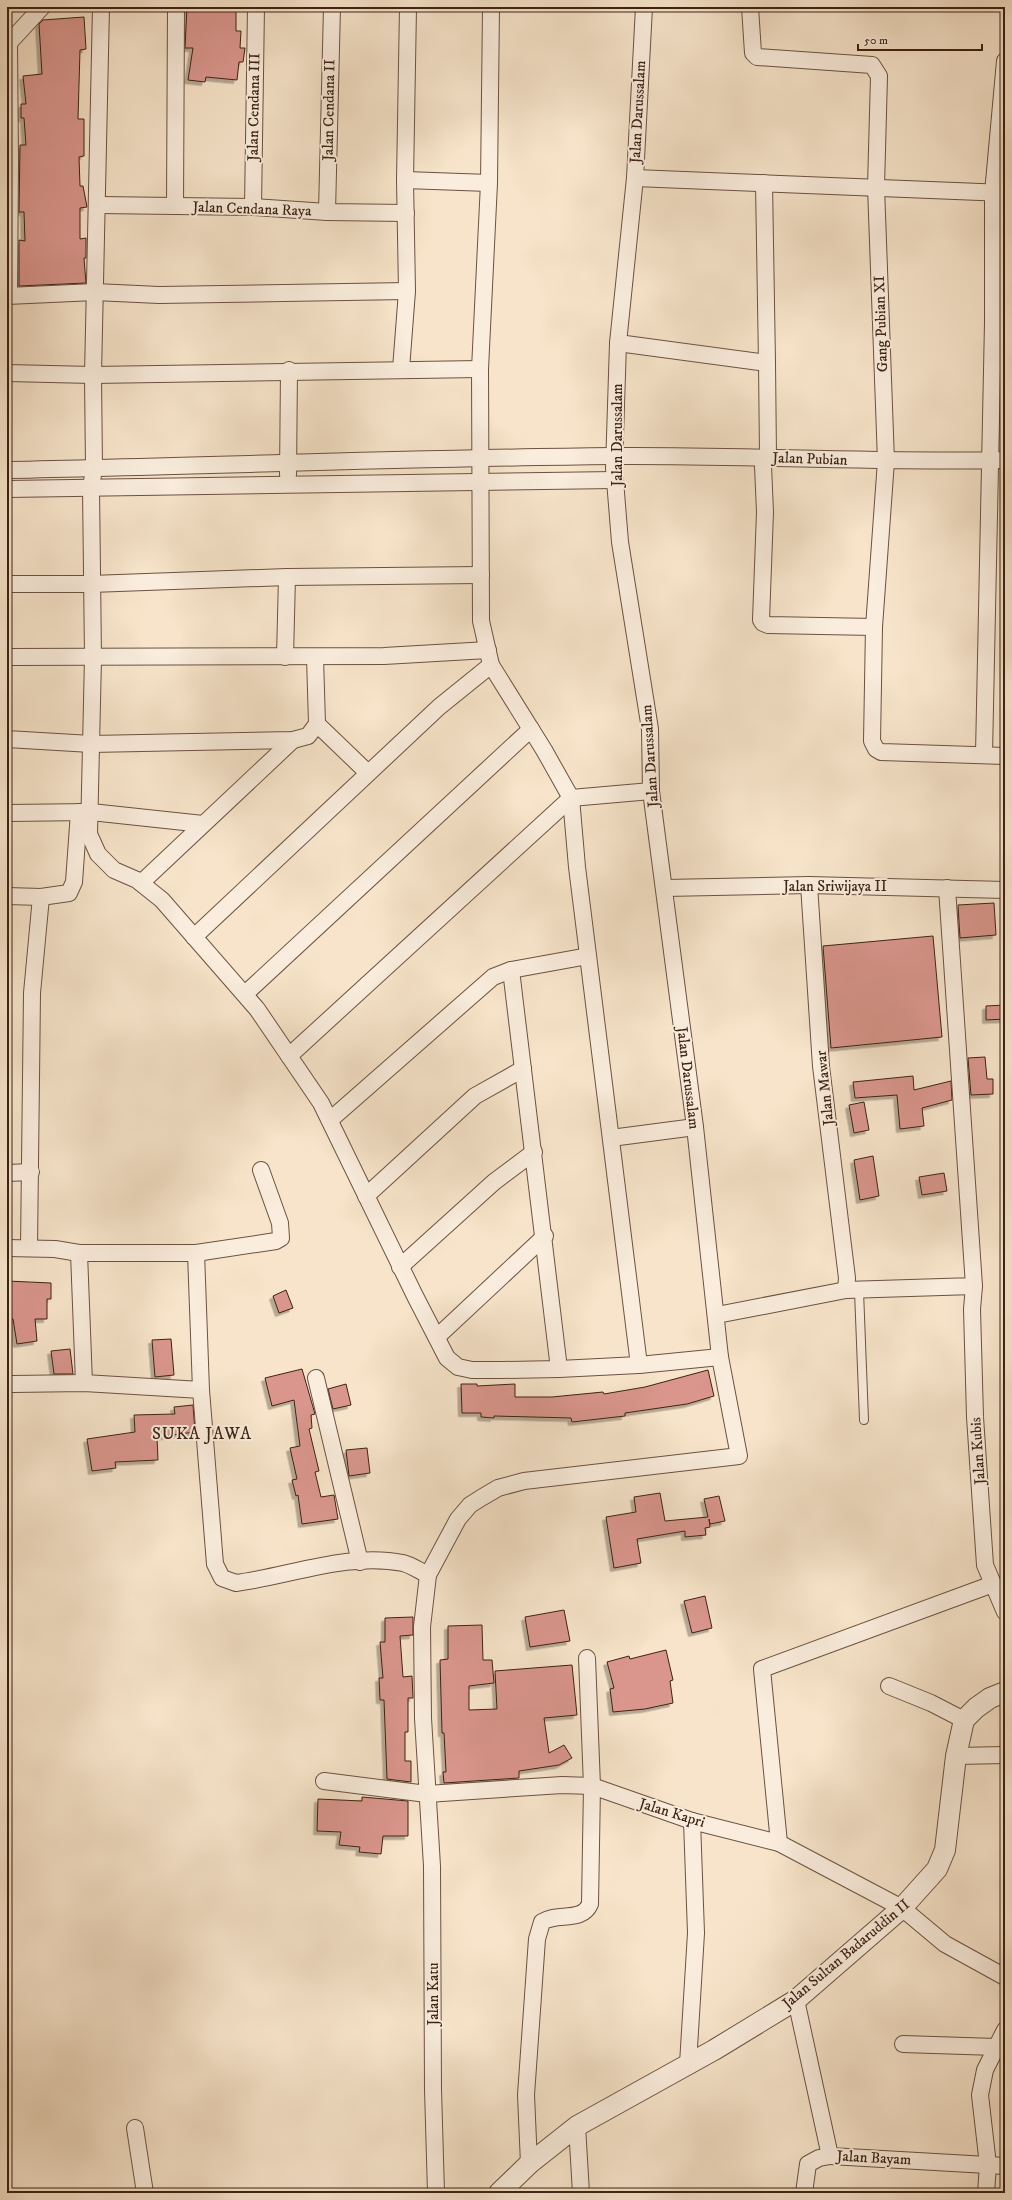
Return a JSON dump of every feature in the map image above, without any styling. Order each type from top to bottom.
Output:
[{"type":"street","points":[[42,7],[8,44],[10,162],[8,296],[95,292],[159,295],[407,291]]},
{"type":"street","points":[[7,896],[41,897],[69,893],[74,882],[85,812],[92,744],[93,658],[90,584],[91,488],[94,468],[95,292],[102,7]]},
{"type":"street","points":[[175,206],[176,7]]},
{"type":"street","name":"Jalan Cendana III","points":[[253,207],[256,7]]},
{"type":"street","name":"Jalan Cendana II","points":[[327,212],[332,7]]},
{"type":"street","points":[[401,369],[407,291],[405,180],[408,7]]},
{"type":"street","points":[[491,7],[489,184],[480,368],[481,621],[490,658],[570,798],[588,956],[639,1365]]},
{"type":"street","name":"Jalan Darussalam","points":[[428,1574],[462,1514],[470,1505],[498,1488],[524,1481],[740,1456],[720,1357],[717,1315],[695,1128],[665,888],[651,791],[650,729],[620,542],[615,480],[618,343],[635,178],[644,7]]},
{"type":"street","name":"Gang Pubian XI","points":[[750,7],[752,53],[757,57],[872,65],[878,74],[876,187],[886,461],[874,627],[871,715],[872,741],[876,749],[881,752],[984,754]]},
{"type":"street","points":[[1005,61],[993,323],[998,460],[984,754],[1005,756]]},
{"type":"street","points":[[635,178],[999,193]]},
{"type":"street","points":[[405,180],[489,184]]},
{"type":"street","points":[[764,183],[768,457],[763,466],[765,512],[760,616],[763,623],[874,627]]},
{"type":"street","name":"Jalan Cendana Raya","points":[[98,205],[253,207],[327,212],[406,213]]},
{"type":"street","points":[[618,343],[767,363]]},
{"type":"street","points":[[7,373],[94,374],[480,368]]},
{"type":"street","points":[[287,485],[289,370]]},
{"type":"street","name":"Jalan Pubian","points":[[7,470],[616,456],[768,457],[886,461],[998,460]]},
{"type":"street","points":[[7,489],[615,480]]},
{"type":"street","points":[[7,584],[90,584],[287,577],[481,575]]},
{"type":"street","points":[[285,657],[287,577]]},
{"type":"street","points":[[7,657],[93,658],[384,656],[490,658]]},
{"type":"street","points":[[7,739],[92,744],[293,740],[308,736],[317,724],[315,657]]},
{"type":"street","points":[[194,937],[490,658]]},
{"type":"street","points":[[317,724],[368,773]]},
{"type":"street","points":[[245,994],[531,729]]},
{"type":"street","points":[[141,883],[293,740]]},
{"type":"street","points":[[289,1056],[570,798],[651,791]]},
{"type":"street","points":[[7,812],[85,812],[203,824]]},
{"type":"street","points":[[85,812],[89,834],[98,854],[114,870],[141,883],[162,900],[258,1009],[321,1103],[400,1267],[447,1358],[458,1367],[472,1370],[502,1370],[639,1365],[720,1357]]},
{"type":"street","name":"Jalan Sriwijaya II","points":[[665,888],[809,885],[1005,890]]},
{"type":"street","name":"Jalan Mawar","points":[[809,885],[821,1066],[847,1278],[852,1290]]},
{"type":"street","name":"Jalan Kubis","points":[[947,888],[974,1286],[972,1309],[976,1425],[985,1565],[1005,1612]]},
{"type":"street","points":[[30,1248],[32,993],[41,897]]},
{"type":"street","points":[[330,1120],[493,977],[511,970],[588,956]]},
{"type":"street","points":[[511,970],[545,1236],[559,1368]]},
{"type":"street","points":[[366,1196],[475,1096],[523,1069]]},
{"type":"street","points":[[611,1138],[695,1128]]},
{"type":"street","points":[[400,1267],[494,1182],[534,1152]]},
{"type":"street","points":[[7,1248],[30,1248],[79,1253],[196,1253],[276,1241],[281,1238],[280,1223],[261,1170]]},
{"type":"street","points":[[7,1173],[31,1172]]},
{"type":"street","points":[[437,1337],[545,1236]]},
{"type":"street","points":[[79,1253],[84,1383]]},
{"type":"street","points":[[196,1253],[201,1390],[215,1564],[222,1578],[236,1583],[334,1564],[360,1562],[405,1563],[428,1574]]},
{"type":"street","points":[[717,1315],[852,1290],[974,1286]]},
{"type":"street","points":[[316,1378],[360,1562]]},
{"type":"street","points":[[13,1384],[84,1383],[201,1390]]},
{"type":"street","name":"Jalan Katu","points":[[428,1574],[422,1627],[423,1718],[432,1866],[433,2089],[436,2193]]},
{"type":"street","points":[[779,1843],[762,1668],[993,1584]]},
{"type":"street","points":[[529,2164],[526,2095],[537,1939],[542,1922],[548,1918],[582,1915],[587,1911],[590,1904],[592,1786],[588,1658]]},
{"type":"street","points":[[889,1686],[931,1703],[964,1720],[976,1708],[990,1698],[1005,1692]]},
{"type":"street","name":"Jalan Sultan Badaruddin II","points":[[499,2193],[529,2164],[577,2126],[688,2064],[796,2000],[902,1908],[937,1868],[945,1850],[956,1756],[964,1720]]},
{"type":"street","points":[[956,1756],[1005,1755]]},
{"type":"street","name":"Jalan Kapri","points":[[324,1781],[427,1794],[562,1784],[592,1786],[692,1821],[779,1843],[902,1908],[944,1944],[1005,1977]]},
{"type":"street","points":[[688,2064],[696,1933],[692,1821]]},
{"type":"street","name":"Jalan Bayam","points":[[796,2000],[830,2156],[1005,2166]]},
{"type":"street","points":[[986,2193],[988,2164],[980,2095],[985,2070],[1005,2030]]},
{"type":"street","points":[[903,2044],[996,2047]]},
{"type":"street","points":[[577,2126],[580,2193]]},
{"type":"street","points":[[135,2128],[145,2193]]},
{"type":"street","points":[[804,2193],[808,2164],[819,2158],[830,2156]]},
{"type":"lane","points":[[852,1290],[864,1420]]},
{"type":"building","points":[[187,7],[236,7],[236,31],[241,31],[240,48],[245,48],[243,62],[239,62],[237,80],[206,77],[205,82],[188,80],[193,48],[185,48]]},
{"type":"building","points":[[84,17],[86,49],[80,50],[78,119],[84,119],[84,156],[79,157],[80,186],[83,186],[87,207],[80,208],[80,239],[86,238],[86,258],[84,258],[86,283],[19,286],[19,240],[25,241],[24,212],[19,212],[20,145],[26,145],[24,118],[21,118],[21,104],[26,104],[23,76],[42,74],[39,24],[43,20]]},
{"type":"building","points":[[994,903],[996,935],[960,938],[958,905]]},
{"type":"building","points":[[933,936],[942,1037],[831,1048],[823,946]]},
{"type":"building","points":[[1005,1005],[1005,1019],[986,1020],[986,1006]]},
{"type":"building","points":[[985,1057],[987,1079],[993,1079],[993,1094],[971,1095],[968,1058]]},
{"type":"building","points":[[913,1076],[914,1090],[951,1081],[952,1100],[922,1108],[924,1126],[900,1129],[897,1095],[855,1098],[853,1082]]},
{"type":"building","points":[[864,1102],[869,1130],[854,1133],[849,1105]]},
{"type":"building","points":[[873,1156],[879,1196],[860,1200],[854,1160]]},
{"type":"building","points":[[944,1173],[947,1191],[922,1195],[919,1177]]},
{"type":"building","points":[[7,1281],[51,1283],[51,1299],[47,1299],[47,1319],[35,1319],[37,1341],[17,1344],[13,1319],[7,1319]]},
{"type":"building","points":[[286,1290],[293,1308],[279,1313],[273,1296]]},
{"type":"building","points":[[171,1339],[174,1375],[155,1377],[152,1340]]},
{"type":"building","points":[[70,1349],[73,1374],[54,1374],[51,1351]]},
{"type":"building","points":[[302,1369],[315,1414],[311,1415],[312,1428],[309,1429],[319,1471],[315,1472],[321,1497],[334,1495],[338,1519],[302,1524],[298,1495],[296,1496],[292,1480],[297,1479],[290,1448],[300,1446],[294,1400],[272,1406],[265,1378]]},
{"type":"building","points":[[708,1370],[714,1396],[687,1404],[625,1413],[625,1416],[572,1422],[571,1418],[494,1416],[494,1418],[481,1417],[481,1413],[462,1413],[461,1384],[477,1384],[477,1386],[515,1384],[515,1397],[552,1397],[603,1392],[604,1394],[645,1387]]},
{"type":"building","points":[[346,1384],[351,1405],[333,1409],[328,1389]]},
{"type":"building","points":[[193,1405],[195,1432],[157,1437],[158,1460],[115,1462],[116,1468],[92,1471],[87,1439],[135,1432],[134,1415],[175,1414],[174,1407]]},
{"type":"building","points":[[367,1448],[370,1473],[349,1476],[346,1450]]},
{"type":"building","points":[[660,1493],[665,1521],[708,1517],[704,1499],[719,1496],[725,1521],[710,1524],[709,1519],[710,1527],[705,1528],[706,1535],[685,1537],[685,1531],[637,1539],[641,1563],[614,1568],[606,1517],[636,1512],[634,1497]]},
{"type":"building","points":[[705,1596],[712,1628],[692,1633],[684,1601]]},
{"type":"building","points":[[564,1610],[570,1641],[530,1647],[525,1617]]},
{"type":"building","points":[[413,1617],[413,1635],[400,1636],[403,1677],[412,1676],[413,1698],[408,1698],[408,1732],[405,1732],[405,1761],[411,1761],[411,1782],[387,1779],[384,1700],[380,1700],[379,1678],[383,1678],[380,1642],[385,1642],[385,1618]]},
{"type":"building","points":[[482,1625],[483,1660],[492,1660],[494,1683],[469,1686],[469,1710],[497,1709],[495,1671],[572,1665],[577,1715],[544,1718],[549,1753],[564,1745],[572,1758],[559,1765],[519,1771],[519,1778],[444,1783],[443,1772],[446,1772],[444,1733],[442,1733],[440,1660],[448,1659],[448,1626]]},
{"type":"building","points":[[666,1650],[673,1680],[670,1681],[673,1703],[645,1709],[613,1712],[610,1689],[614,1688],[607,1662],[629,1656],[630,1659]]},
{"type":"building","points":[[362,1797],[408,1801],[408,1836],[383,1836],[381,1854],[359,1852],[360,1847],[339,1845],[341,1832],[317,1831],[318,1799],[362,1801]]},
{"type":"district","name":"SUKA JAWA","points":[[202,1434]]}]
